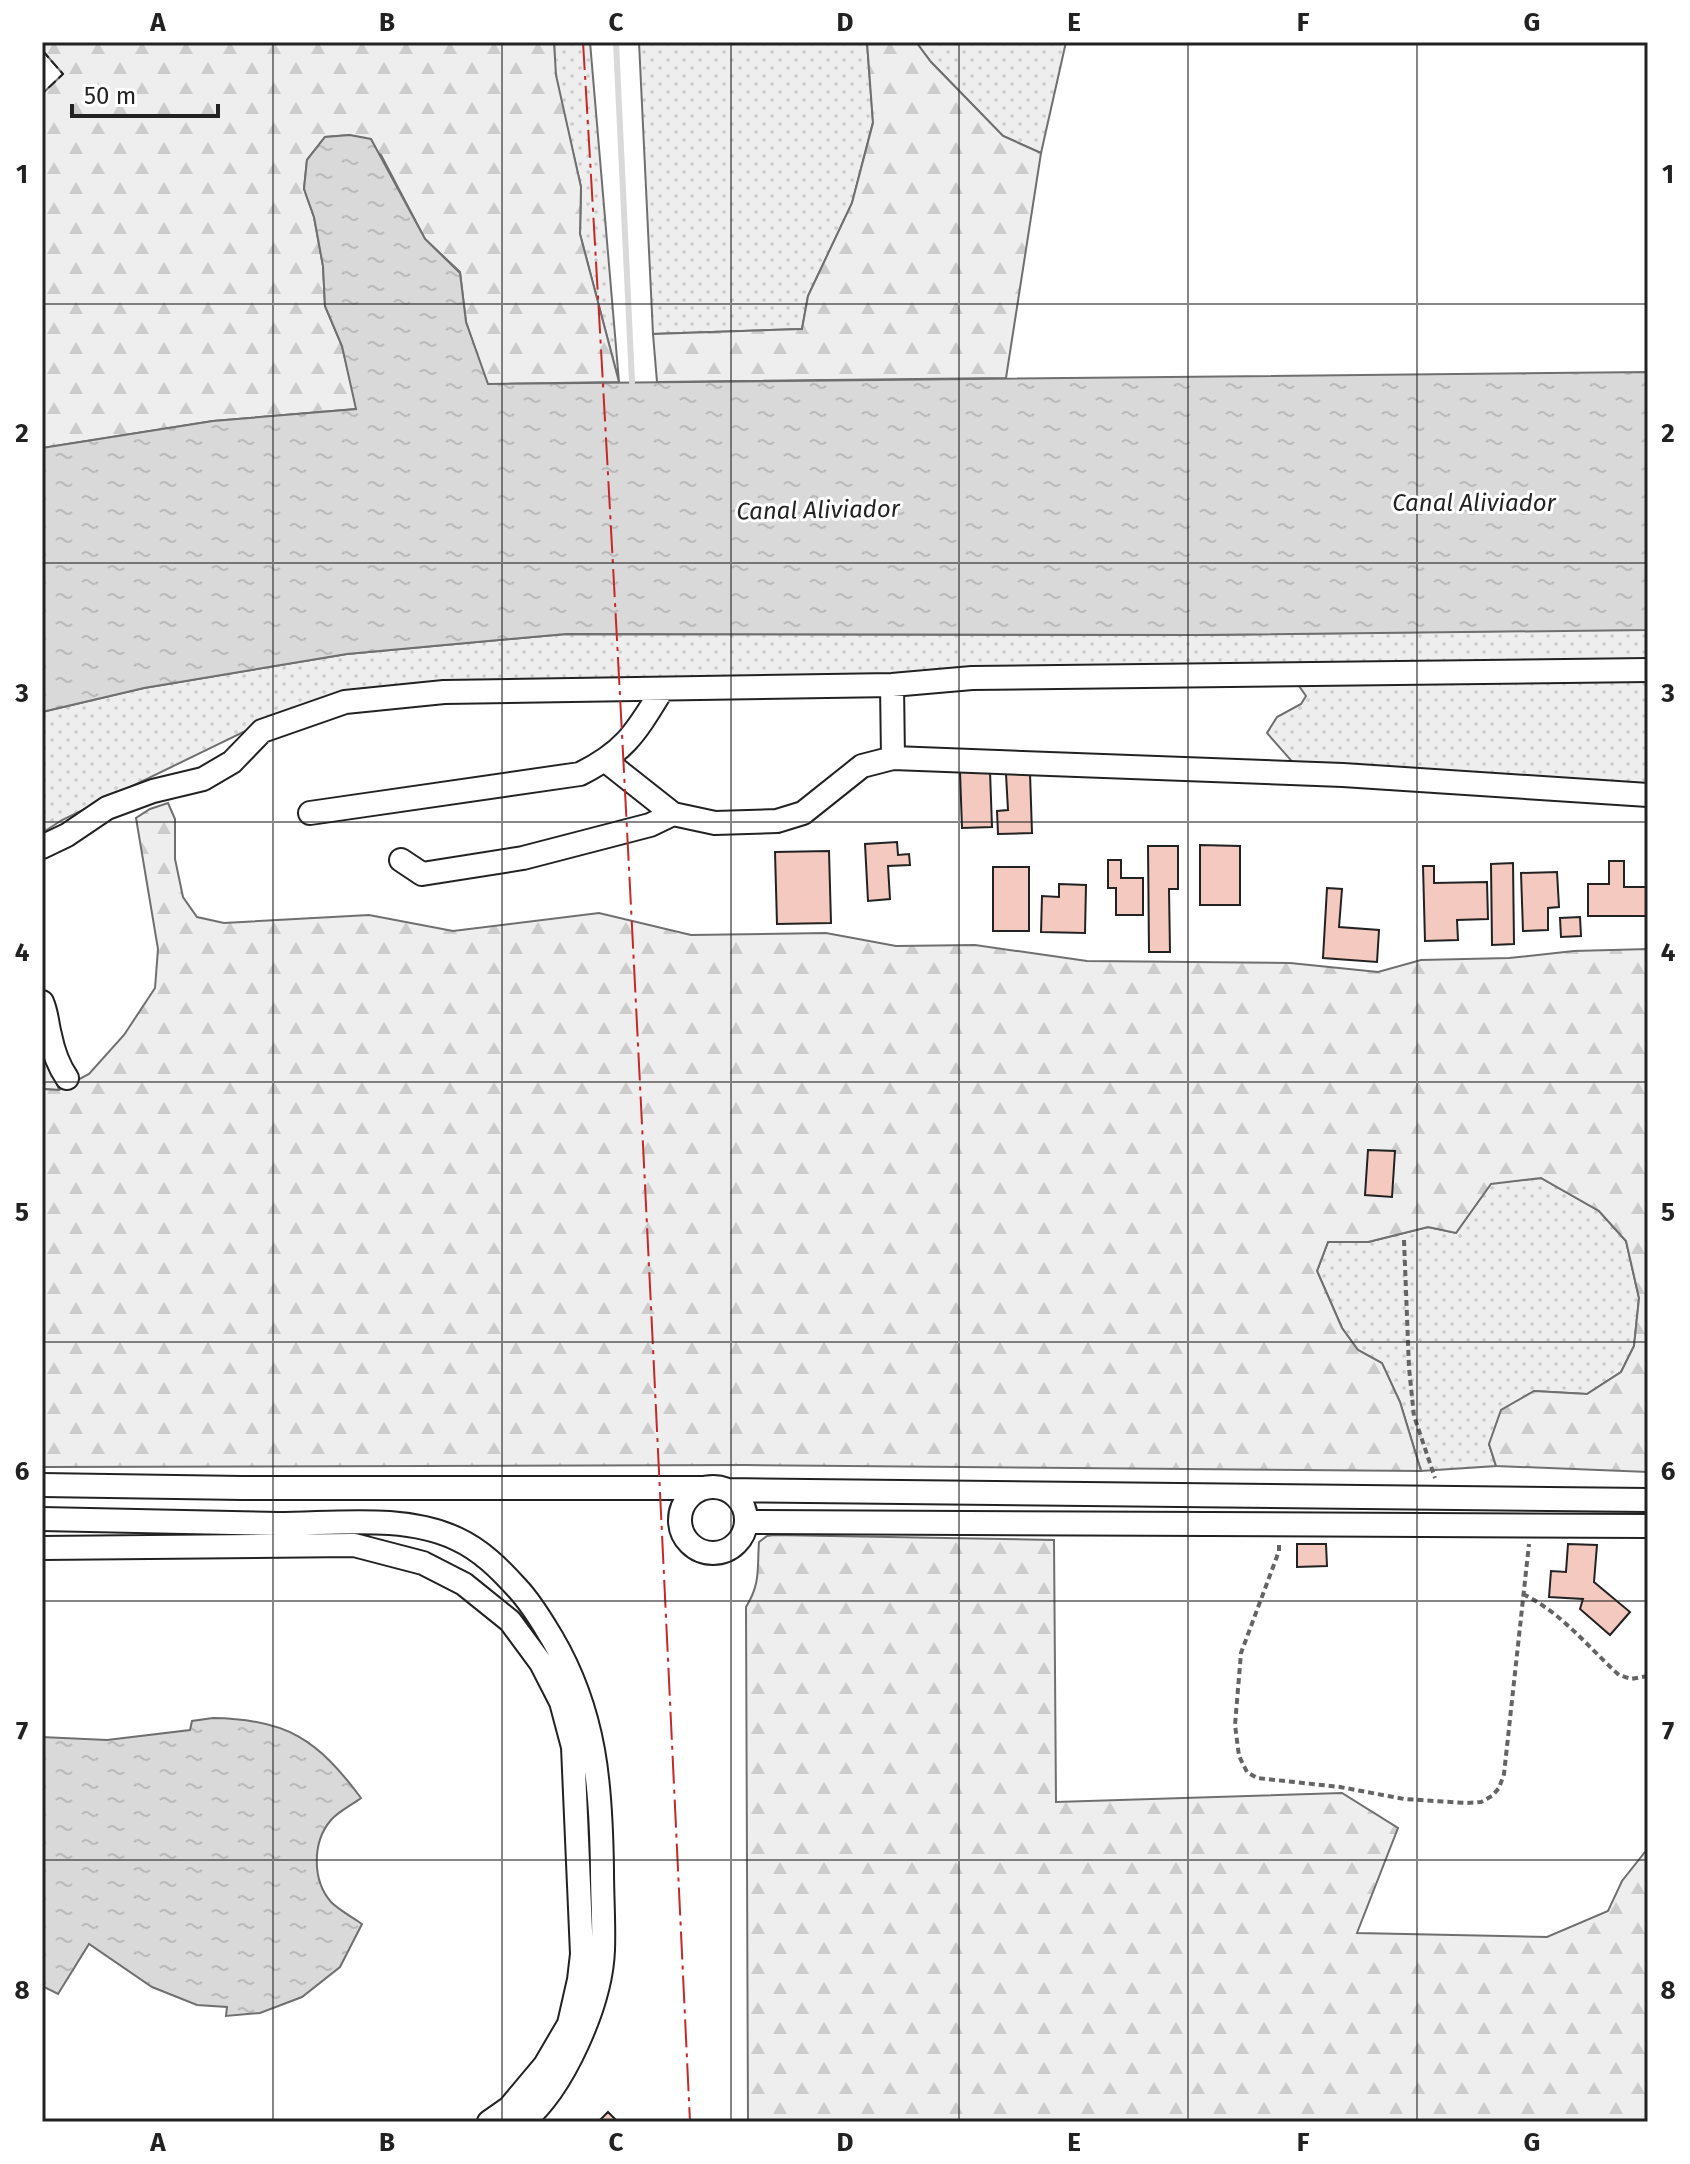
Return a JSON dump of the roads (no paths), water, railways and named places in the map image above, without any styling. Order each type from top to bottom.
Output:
[{"type":"street","points":[[42,847],[67,835],[107,808],[153,791],[203,779],[232,762],[262,731],[345,702],[444,692],[892,685],[972,678],[1648,670]]},
{"type":"street","points":[[892,685],[893,758]]},
{"type":"street","points":[[310,813],[580,774],[606,761],[633,736],[662,690]]},
{"type":"street","points":[[606,761],[673,814],[715,823],[777,821],[803,813],[862,766],[893,758],[1343,775],[1648,795]]},
{"type":"street","points":[[401,860],[422,874],[523,858],[650,825],[673,814]]},
{"type":"street","points":[[42,1002],[59,1067],[67,1078]]},
{"type":"street","points":[[42,1485],[1648,1500]]},
{"type":"street","points":[[716,1489],[736,1497],[742,1505],[746,1522],[736,1544],[717,1553],[706,1553],[688,1542],[680,1521],[687,1500],[695,1493],[716,1489]]},
{"type":"street","points":[[1279,1496],[1279,1524]]},
{"type":"street","points":[[42,1519],[417,1526],[457,1539],[494,1563],[533,1606],[568,1667],[590,1729],[596,1765],[601,1846],[603,1952],[590,2014],[579,2039],[561,2076],[523,2122]]},
{"type":"street","points":[[746,1522],[1648,1526]]},
{"type":"street","points":[[436,1569],[457,1539]]},
{"type":"street","points":[[42,1548],[354,1545],[436,1569],[464,1584],[510,1621],[541,1663],[561,1702],[573,1747],[582,1954],[569,2024],[545,2065],[509,2108],[489,2122]]},
{"type":"street","points":[[493,1607],[516,1587]]},
{"type":"water","name":"Canal Aliviador","points":[[350,135],[371,139],[425,239],[460,273],[466,322],[488,384],[1648,372],[1648,630],[1199,635],[566,634],[347,654],[144,688],[42,712],[42,448],[213,421],[356,409],[342,346],[325,306],[323,266],[314,217],[304,189],[307,160],[325,137]]},
{"type":"water","points":[[213,1718],[261,1723],[299,1737],[330,1761],[361,1798],[331,1820],[320,1839],[318,1850],[318,1872],[325,1893],[334,1905],[362,1924],[340,1967],[302,1997],[260,2013],[226,2016],[227,2007],[197,2005],[152,1987],[89,1944],[58,1994],[42,1986],[42,1737],[107,1740],[190,1730],[192,1721]]},
{"type":"waterway","points":[[616,42],[632,382]]}]
